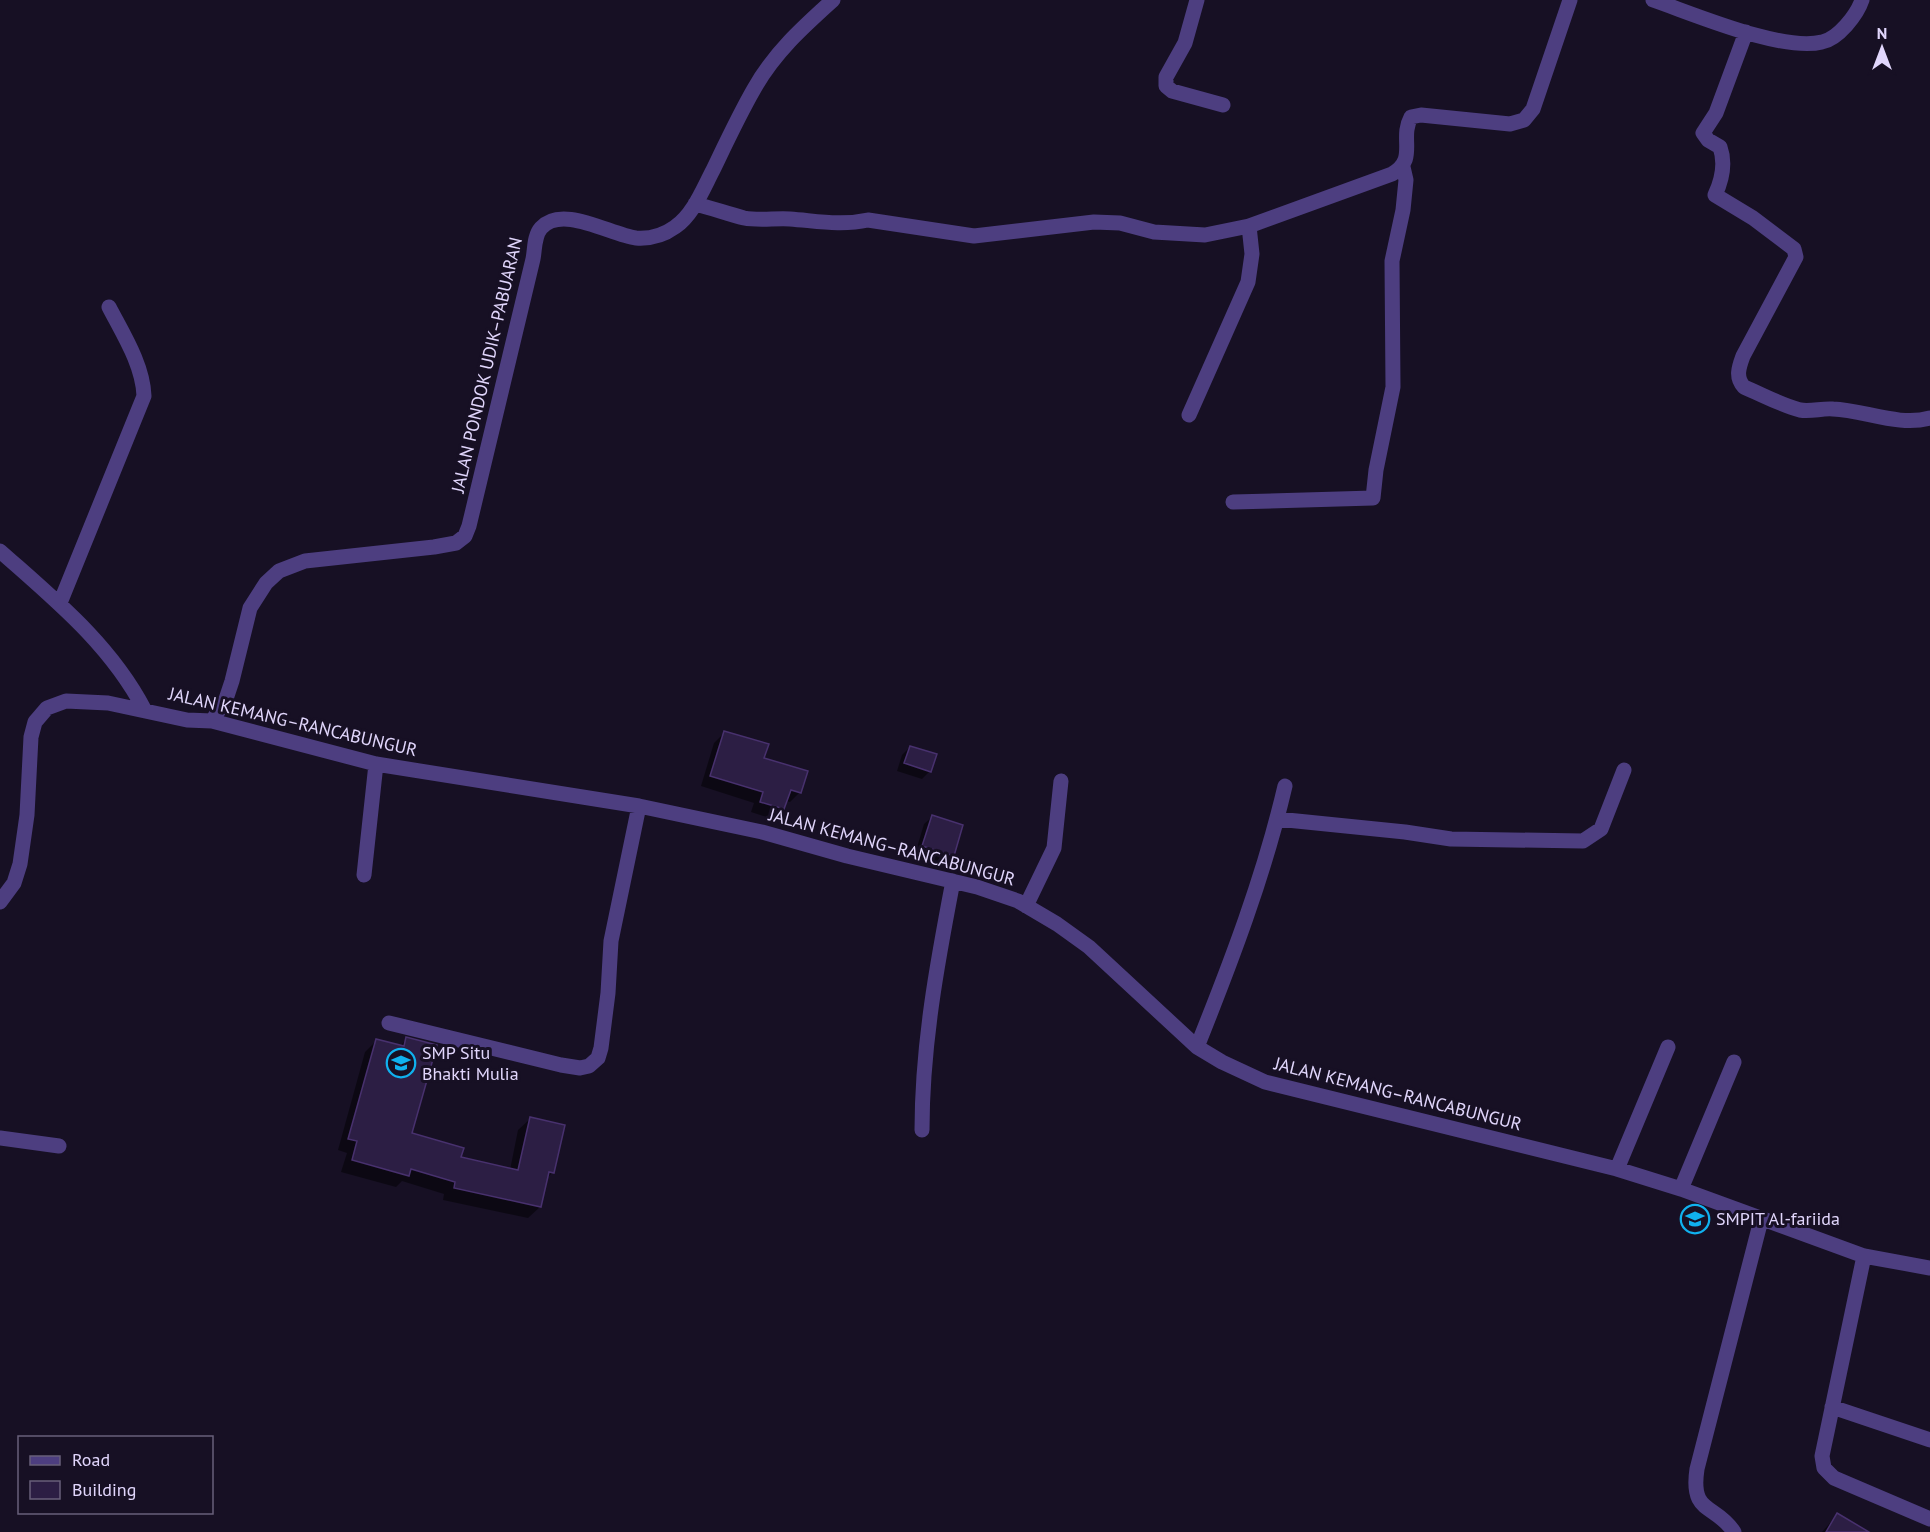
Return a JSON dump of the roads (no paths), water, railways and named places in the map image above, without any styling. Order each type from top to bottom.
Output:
[{"type":"street","name":"JALAN PONDOK UDIK–PABUARAN","points":[[212,721],[226,699],[250,608],[266,583],[279,571],[305,561],[434,548],[456,543],[465,536],[540,229],[560,218],[573,219],[636,238],[655,237],[676,226],[695,204],[768,66],[787,42],[833,0]]},
{"type":"street","points":[[1197,0],[1185,43],[1166,77],[1166,86],[1172,91],[1223,105]]},
{"type":"street","points":[[695,204],[744,218],[852,224],[868,220],[974,236],[1094,222],[1120,223],[1154,232],[1205,235],[1249,226],[1392,174],[1403,167],[1407,158],[1406,126],[1411,117],[1421,115],[1510,124],[1524,120],[1533,109],[1570,0]]},
{"type":"street","points":[[1653,0],[1746,32],[1798,44],[1824,42],[1840,33],[1862,0]]},
{"type":"street","points":[[1746,32],[1716,113],[1703,133],[1708,140],[1720,147],[1723,155],[1723,176],[1715,195],[1754,218],[1794,249],[1796,258],[1743,356],[1738,371],[1740,382],[1744,387],[1777,402],[1804,411],[1833,409],[1898,419],[1930,418]]},
{"type":"street","points":[[1233,502],[1373,498],[1376,470],[1393,387],[1392,261],[1403,210],[1406,180],[1403,167]]},
{"type":"street","points":[[1189,415],[1248,282],[1252,254],[1249,226]]},
{"type":"street","points":[[60,603],[144,396],[144,388],[133,354],[109,308]]},
{"type":"street","points":[[0,551],[60,603],[101,646],[134,691],[144,709]]},
{"type":"street","name":"JALAN KEMANG–RANCABUNGUR","points":[[0,902],[14,882],[20,864],[27,815],[31,737],[35,722],[46,708],[66,701],[108,703],[187,720],[212,721],[376,764],[639,806],[762,832],[847,856],[977,887],[1026,906],[1057,924],[1089,946],[1197,1047],[1222,1062],[1265,1082],[1617,1169],[1681,1189],[1864,1256],[1930,1268]]},
{"type":"street","points":[[364,875],[376,764]]},
{"type":"street","points":[[1277,819],[1451,839],[1583,841],[1601,829],[1624,770]]},
{"type":"street","points":[[1026,906],[1054,848],[1061,781]]},
{"type":"street","points":[[1197,1047],[1233,957],[1277,819],[1285,786]]},
{"type":"street","points":[[389,1023],[561,1065],[580,1068],[589,1066],[597,1058],[601,1048],[608,993],[611,941],[639,806]]},
{"type":"street","points":[[922,1130],[922,1087],[926,1042],[953,881]]},
{"type":"street","points":[[1617,1169],[1668,1047]]},
{"type":"street","points":[[1681,1189],[1734,1062]]},
{"type":"street","points":[[0,1138],[59,1146]]},
{"type":"street","points":[[1734,1532],[1699,1501],[1695,1487],[1697,1469],[1761,1220]]},
{"type":"street","points":[[1864,1256],[1822,1456],[1824,1468],[1834,1478],[1930,1519]]},
{"type":"street","points":[[1833,1407],[1930,1440]]},
{"type":"place","name":"SMP Situ Bhakti Mulia","points":[[401,1063]]},
{"type":"place","name":"SMPIT Al-fariida","points":[[1695,1219]]}]
